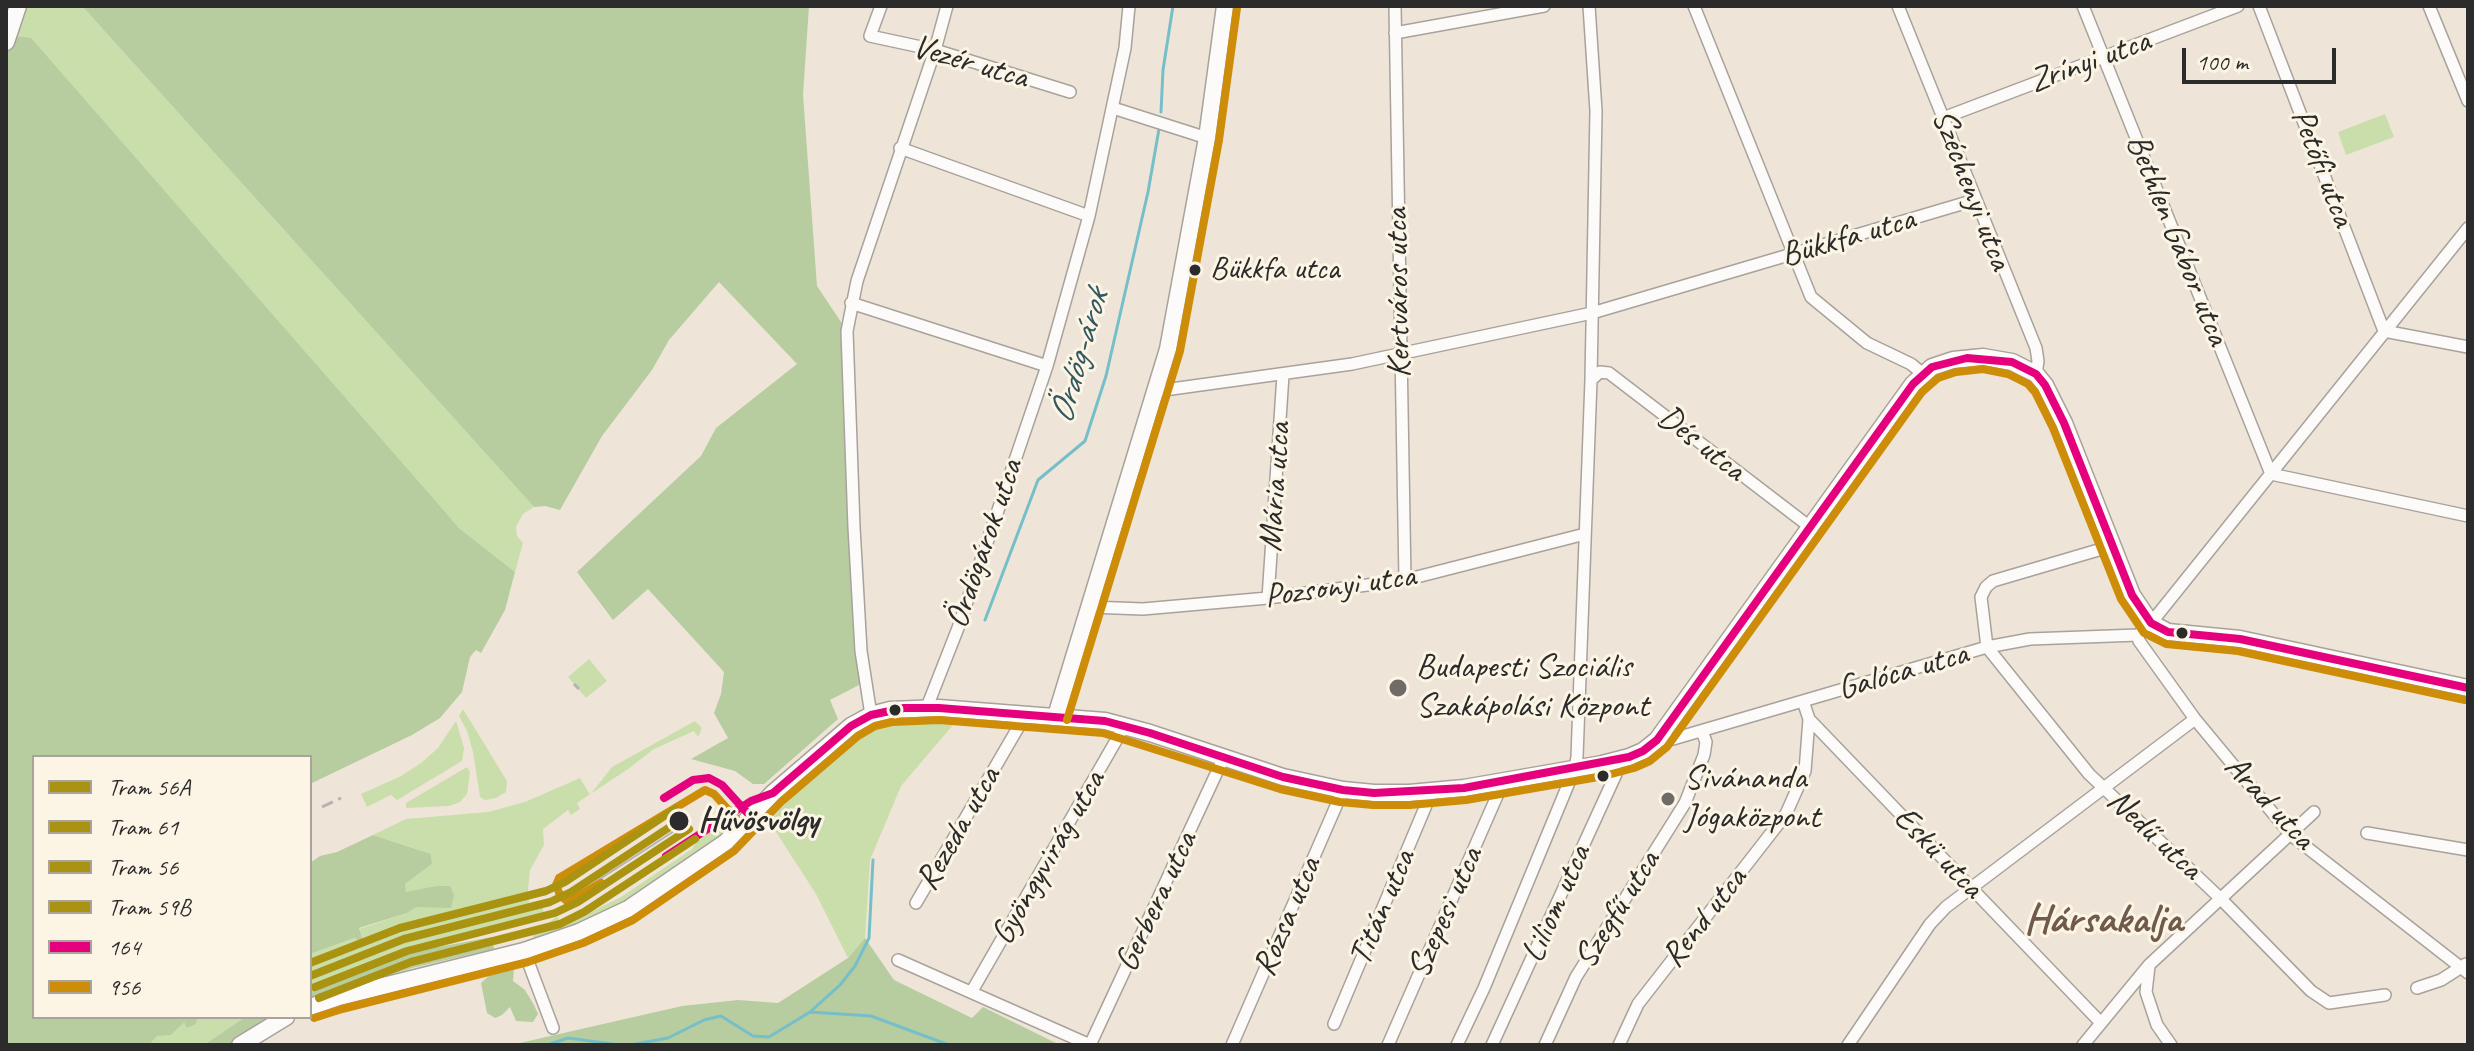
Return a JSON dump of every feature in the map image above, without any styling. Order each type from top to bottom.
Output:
[{"type":"main road","points":[[6,42],[18,6]]},
{"type":"main road","points":[[1056,716],[1157,391],[1177,307],[1207,138],[1225,6]]},
{"type":"main road","points":[[312,1006],[524,951],[612,917],[673,880],[726,842],[773,793],[827,744],[871,715],[890,710],[927,707],[1056,716],[1125,725],[1283,777],[1343,790],[1374,793],[1432,791],[1504,780],[1614,762],[1643,751],[1657,740],[1805,524],[1923,374],[1932,367],[1953,360],[1983,357],[2012,362],[2036,374],[2058,409],[2132,595],[2151,623],[2168,632],[2252,641],[2468,688]]},
{"type":"main road","points":[[240,1045],[283,1019]]},
{"type":"street","name":"Vezér utca","points":[[881,6],[870,36],[935,50],[1070,92]]},
{"type":"street","points":[[871,715],[861,651],[847,331],[851,303],[947,6]]},
{"type":"street","name":"Ördögárok utca","points":[[927,707],[958,628],[1047,366],[1089,216],[1125,48],[1129,6]]},
{"type":"street","name":"Kertváros utca","points":[[1395,6],[1405,580]]},
{"type":"street","points":[[1395,33],[1544,6]]},
{"type":"street","points":[[1457,1045],[1484,988],[1575,768],[1578,753],[1591,380],[1596,111],[1589,6]]},
{"type":"street","points":[[1694,6],[1811,297],[1867,343],[1911,364],[1923,374]]},
{"type":"street","name":"Széchenyi utca","points":[[1898,6],[2036,348],[2036,374]]},
{"type":"street","name":"Bethlen Gábor utca","points":[[2083,6],[2271,474]]},
{"type":"street","name":"Zrínyi utca","points":[[1943,118],[2238,6]]},
{"type":"street","name":"Petőfi utca","points":[[2259,6],[2384,331]]},
{"type":"street","points":[[2429,6],[2468,101]]},
{"type":"street","points":[[1113,108],[1207,138]]},
{"type":"street","points":[[900,148],[1089,216]]},
{"type":"street","name":"Bükkfa utca","points":[[1157,391],[1283,375],[1400,355],[1592,313],[1975,200]]},
{"type":"street","points":[[2138,635],[2151,623],[2468,228]]},
{"type":"street","points":[[851,303],[1047,366]]},
{"type":"street","points":[[2384,331],[2468,347]]},
{"type":"street","name":"Dés utca","points":[[1591,380],[1600,372],[1609,373],[1805,524]]},
{"type":"street","name":"Mária utca","points":[[1268,598],[1283,375]]},
{"type":"street","points":[[2271,474],[2468,516]]},
{"type":"street","name":"Pozsonyi utca","points":[[1090,607],[1143,609],[1268,598],[1405,580],[1585,534]]},
{"type":"street","points":[[1987,647],[1981,597],[1993,581],[2112,546]]},
{"type":"street","name":"Galóca utca","points":[[1657,740],[1702,731],[1987,647],[2030,639],[2138,635]]},
{"type":"street","name":"Arad utca","points":[[2138,635],[2195,719],[2291,835],[2466,967]]},
{"type":"street","name":"Nedű utca","points":[[1987,647],[2104,789],[2220,898],[2311,991],[2329,1003],[2385,995]]},
{"type":"street","name":"Rend utca","points":[[1619,1045],[1638,1004],[1786,814],[1805,771],[1809,719],[1803,701]]},
{"type":"street","name":"Rezeda utca","points":[[916,903],[1026,714]]},
{"type":"street","name":"Eskü utca","points":[[1809,719],[2101,1023]]},
{"type":"street","points":[[1848,1045],[1930,924],[1946,907],[2195,719]]},
{"type":"street","name":"Gyöngyvirág utca","points":[[972,991],[1125,725]]},
{"type":"street","name":"Szegfű utca","points":[[1545,1045],[1576,977],[1685,803],[1704,755],[1706,742],[1702,731]]},
{"type":"street","name":"Gerbera utca","points":[[1090,1045],[1223,759]]},
{"type":"street","name":"Liliom utca","points":[[1492,1045],[1616,774],[1614,762]]},
{"type":"street","name":"Szepesi utca","points":[[1388,1045],[1504,780]]},
{"type":"street","name":"Rózsa utca","points":[[1232,1045],[1343,790]]},
{"type":"street","name":"Titán utca","points":[[1334,1024],[1432,791]]},
{"type":"street","points":[[2083,1045],[2149,965],[2314,812]]},
{"type":"street","points":[[2367,833],[2468,850]]},
{"type":"street","points":[[524,951],[553,1028]]},
{"type":"street","points":[[898,960],[1090,1045]]},
{"type":"street","points":[[2149,965],[2146,992],[2157,1025],[2171,1045]]},
{"type":"street","points":[[2417,988],[2466,967]]},
{"type":"green space","points":[[18,6],[82,6],[534,507],[523,514],[516,527],[517,536],[523,543],[515,572],[459,528],[8,35]]},
{"type":"green space","points":[[82,6],[809,6],[803,95],[817,286],[847,331],[861,684],[830,700],[838,719],[764,784],[753,784],[735,771],[691,759],[728,738],[714,713],[724,672],[648,589],[613,620],[577,572],[701,456],[716,428],[797,364],[719,282],[669,340],[652,370],[602,436],[560,510],[534,507]]},
{"type":"green space","points":[[6,35],[31,38],[459,528],[515,572],[505,610],[481,653],[476,650],[470,657],[462,692],[440,718],[412,735],[312,783],[312,755],[32,755],[32,1019],[197,1019],[196,1024],[187,1028],[184,1022],[171,1035],[157,1036],[149,1045],[6,1045]]},
{"type":"green space","points":[[2385,114],[2394,137],[2346,155],[2338,132]]},
{"type":"green space","points":[[589,659],[607,681],[586,698],[568,677]]},
{"type":"green space","points":[[463,709],[507,781],[506,792],[496,798],[485,800],[480,797],[473,752],[459,716]]},
{"type":"green space","points":[[919,717],[959,718],[901,786],[870,860],[865,938],[848,958],[816,894],[769,821],[828,758],[858,735],[883,724]]},
{"type":"green space","points":[[456,721],[464,748],[462,761],[397,800],[391,795],[367,807],[361,794],[421,763],[438,748]]},
{"type":"green space","points":[[695,721],[702,728],[698,737],[694,731],[654,749],[591,794],[612,767]]},
{"type":"green space","points":[[467,767],[470,772],[467,794],[460,802],[449,806],[406,808],[406,803]]},
{"type":"green space","points":[[580,778],[590,795],[577,803],[580,809],[571,815],[568,810],[543,829],[544,845],[530,870],[529,903],[541,901],[545,917],[434,941],[383,956],[312,984],[312,953],[356,938],[364,942],[359,929],[407,913],[417,907],[436,886],[406,893],[405,884],[432,864],[431,854],[373,835],[406,819],[488,812],[525,802]]},
{"type":"green space","points":[[727,821],[731,827],[711,844],[620,906],[535,941],[532,934],[544,931],[549,922],[557,917],[559,920],[595,910],[621,897]]},
{"type":"green space","points":[[373,835],[431,854],[432,864],[405,884],[406,892],[450,886],[454,895],[451,908],[417,907],[359,928],[364,944],[355,938],[312,953],[312,862]]},
{"type":"green space","points":[[492,937],[494,949],[412,968],[312,999],[312,984],[383,956],[434,941],[438,947]]},
{"type":"green space","points":[[865,938],[894,980],[972,1018],[983,1007],[1060,1045],[511,1045],[682,1006],[738,1000],[778,1003],[848,958]]},
{"type":"green space","points":[[514,970],[513,981],[525,990],[538,1014],[533,1022],[516,1021],[510,1007],[495,1018],[487,1013],[481,983],[492,973]]},
{"type":"green space","points":[[197,1019],[242,1019],[204,1045],[149,1045],[157,1036],[171,1035],[184,1021],[196,1024]]},
{"type":"green space","points":[[242,1019],[269,1019],[229,1045],[204,1045]]},
{"type":"waterway","name":"Ördög-árok","points":[[1161,112],[1163,70],[1173,6]]},
{"type":"waterway","name":"Ördög-árok","points":[[985,620],[1038,480],[1085,441],[1106,376],[1148,192],[1159,129]]},
{"type":"waterway","name":"Ördög-árok","points":[[630,1045],[668,1038],[704,1020],[721,1016],[753,1036],[769,1037],[810,1012],[840,985],[855,966],[869,938],[873,860]]},
{"type":"waterway","points":[[810,1012],[871,1016],[949,1045]]},
{"type":"waterway","name":"Ördög-árok","points":[[547,1045],[568,1038],[620,1045]]},
{"type":"tram line","name":"56","points":[[312,962],[400,928],[546,891],[565,882],[675,809]]},
{"type":"tram line","name":"56A","points":[[312,975],[404,939],[550,902],[571,892],[682,819]]},
{"type":"tram line","points":[[586,888],[685,824]]},
{"type":"tram line","name":"61","points":[[315,987],[407,951],[555,913],[578,902],[689,829]]},
{"type":"tram line","name":"59B","points":[[319,998],[411,962],[560,924],[584,912],[695,839]]},
{"type":"railway","points":[[574,684],[579,689]]},
{"type":"railway","points":[[322,807],[341,798]]},
{"type":"transit line","name":"956","points":[[1067,720],[1180,351],[1219,140],[1237,8]]},
{"type":"transit line","name":"164","points":[[666,856],[751,801],[773,793],[851,726],[871,715],[904,708],[1105,721],[1283,777],[1343,790],[1374,793],[1464,788],[1629,757],[1657,740],[1913,384],[1932,367],[1967,358],[2012,362],[2036,374],[2045,385],[2064,423],[2132,595],[2151,623],[2168,632],[2240,639],[2468,688]]},
{"type":"transit line","name":"956","points":[[314,1018],[528,962],[583,943],[633,920],[734,851],[781,802],[858,736],[875,726],[892,722],[939,720],[1103,733],[1280,789],[1340,802],[1373,805],[1466,800],[1634,768],[1650,761],[1667,747],[1922,392],[1938,378],[1956,372],[1983,369],[2008,374],[2028,384],[2035,392],[2053,428],[2121,599],[2144,633],[2166,644],[2238,651],[2465,700]]},
{"type":"transit line","name":"164","points":[[664,798],[693,780],[709,778],[722,785],[751,817]]},
{"type":"transit line","name":"956","points":[[601,883],[568,902],[560,895],[556,885],[559,878],[705,790],[714,794],[742,825]]},
{"type":"place","name":"Bükkfa utca","points":[[1195,270]]},
{"type":"place","name":"Budapesti Szociális Szakápolási Központ","points":[[1398,688]]},
{"type":"place","name":"Sivánanda Jógaközpont","points":[[1668,799]]},
{"type":"place","name":"Hűvösvölgy","points":[[679,821]]},
{"type":"district","name":"Hársakalja","points":[[2103,921]]}]
